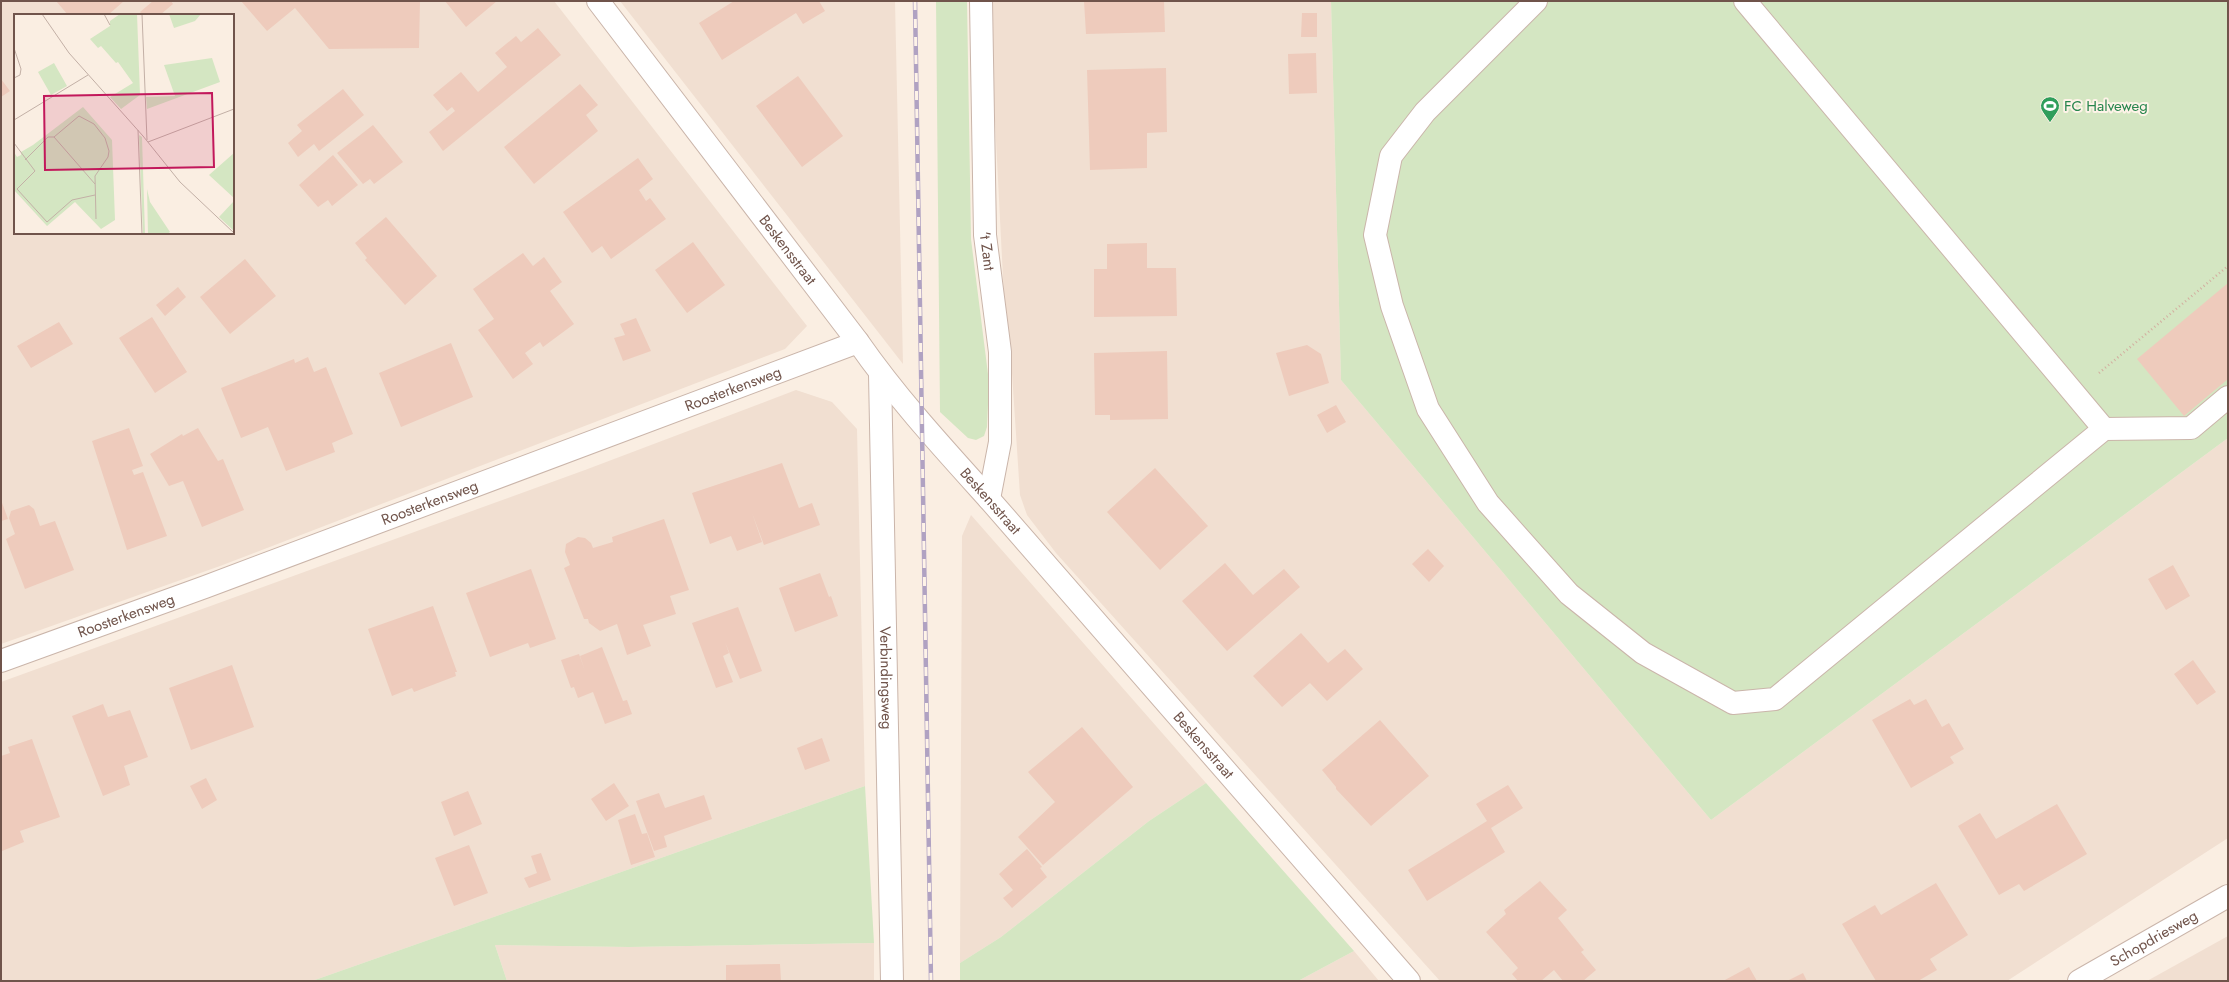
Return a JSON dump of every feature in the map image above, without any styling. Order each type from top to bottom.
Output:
[{"type":"street","name":"Beskensstraat","points":[[598,1],[858,342],[880,374],[922,425],[989,499],[1409,981]]},
{"type":"street","name":"'t Zant","points":[[981,1],[985,235],[1000,352],[1000,442],[989,499]]},
{"type":"street","points":[[1536,1],[1426,112],[1391,156],[1375,235],[1392,306],[1428,409],[1488,503],[1569,594],[1643,653],[1733,703],[1775,698],[2104,429],[2192,428],[2228,397]]},
{"type":"street","points":[[1744,1],[2104,429]]},
{"type":"street","name":"Roosterkensweg","points":[[1,661],[205,587],[858,342]]},
{"type":"street","name":"Verbindingsweg","points":[[880,374],[892,981]]},
{"type":"street","name":"Schopdriesweg","points":[[2079,981],[2228,896]]},
{"type":"path","points":[[2074,393],[2228,266]]},
{"type":"shaded area","points":[[1,1],[554,1],[807,326],[785,349],[220,566],[1,644]]},
{"type":"shaded area","points":[[620,1],[895,1],[903,364]]},
{"type":"shaded area","points":[[990,1],[1331,1],[1341,380],[1711,820],[2228,438],[2228,838],[2007,981],[1440,981],[1056,553],[1027,515],[1020,495],[1011,358],[1004,297]]},
{"type":"shaded area","points":[[796,390],[832,402],[857,429],[865,786],[312,981],[1,981],[1,682],[585,470]]},
{"type":"shaded area","points":[[971,515],[1206,783],[1149,821],[1001,937],[960,963],[962,536]]},
{"type":"shaded area","points":[[2228,936],[2228,981],[2147,981]]},
{"type":"shaded area","points":[[874,943],[874,981],[507,981],[495,945],[629,947]]},
{"type":"shaded area","points":[[1354,951],[1379,981],[1298,981]]},
{"type":"green space","points":[[936,1],[967,1],[971,239],[989,382],[987,427],[984,436],[976,440],[968,438],[940,412]]},
{"type":"green space","points":[[1331,1],[2228,1],[2228,438],[1711,820],[1341,380]]},
{"type":"green space","points":[[1206,783],[1354,951],[1298,981],[960,981],[960,963],[1001,937],[1149,821]]},
{"type":"green space","points":[[865,786],[874,943],[629,947],[495,945],[507,981],[312,981]]},
{"type":"building","points":[[56,1],[124,1],[109,14],[67,14]]},
{"type":"building","points":[[153,1],[171,1],[173,4],[161,14],[142,14],[140,12]]},
{"type":"building","points":[[241,1],[420,1],[419,48],[329,49],[295,8],[267,31]]},
{"type":"building","points":[[445,1],[497,1],[466,27]]},
{"type":"building","points":[[734,1],[819,1],[825,11],[803,24],[796,13],[722,60],[699,23]]},
{"type":"building","points":[[1084,1],[1164,1],[1165,32],[1086,34]]},
{"type":"building","points":[[1302,13],[1317,13],[1317,37],[1301,37]]},
{"type":"building","points":[[538,28],[561,55],[443,151],[429,132],[455,111],[452,107],[447,111],[433,95],[461,72],[478,92],[507,67],[495,53],[516,36],[521,42]]},
{"type":"building","points":[[1316,53],[1317,93],[1289,94],[1288,54]]},
{"type":"building","points":[[1166,68],[1167,132],[1147,133],[1147,168],[1090,170],[1087,70]]},
{"type":"building","points":[[798,76],[843,136],[802,167],[756,106]]},
{"type":"building","points":[[1,79],[10,91],[1,97]]},
{"type":"building","points":[[580,84],[598,105],[586,115],[598,131],[534,184],[504,147]]},
{"type":"building","points":[[343,89],[364,115],[319,151],[314,144],[298,157],[288,143],[302,131],[297,125]]},
{"type":"building","points":[[373,125],[403,162],[374,184],[370,179],[363,184],[337,153]]},
{"type":"building","points":[[333,155],[358,185],[332,206],[328,200],[318,207],[299,185]]},
{"type":"building","points":[[638,158],[653,179],[639,190],[646,201],[650,198],[666,219],[611,259],[602,246],[592,253],[563,212]]},
{"type":"building","points":[[386,217],[437,276],[405,305],[365,260],[367,258],[355,243]]},
{"type":"building","points":[[693,242],[725,285],[687,313],[655,270]]},
{"type":"building","points":[[1147,243],[1147,268],[1176,268],[1177,316],[1094,317],[1094,269],[1107,269],[1107,244]]},
{"type":"building","points":[[523,253],[533,266],[544,257],[562,282],[550,291],[574,324],[543,347],[540,342],[525,353],[533,364],[513,379],[478,330],[494,319],[473,289]]},
{"type":"building","points":[[245,259],[276,296],[230,334],[200,297]]},
{"type":"building","points":[[2228,283],[2228,379],[2184,416],[2137,359]]},
{"type":"building","points":[[178,287],[186,297],[165,316],[156,305]]},
{"type":"building","points":[[152,317],[187,372],[155,393],[119,338]]},
{"type":"building","points":[[636,318],[651,351],[623,361],[614,338],[625,335],[620,324]]},
{"type":"building","points":[[59,322],[73,344],[31,368],[17,346]]},
{"type":"building","points":[[451,343],[473,397],[401,427],[379,373]]},
{"type":"building","points":[[1307,345],[1321,354],[1329,383],[1289,396],[1276,353]]},
{"type":"building","points":[[1167,351],[1168,419],[1110,420],[1110,415],[1095,415],[1094,353]]},
{"type":"building","points":[[308,357],[314,372],[326,367],[353,434],[332,443],[335,452],[286,471],[268,427],[241,438],[221,388],[294,359],[295,363]]},
{"type":"building","points":[[1336,405],[1346,422],[1327,433],[1317,415]]},
{"type":"building","points":[[129,428],[143,466],[132,470],[134,475],[143,472],[167,536],[127,550],[92,441]]},
{"type":"building","points":[[198,428],[218,461],[223,459],[244,510],[202,527],[183,481],[169,486],[150,454],[182,434],[183,436]]},
{"type":"building","points":[[782,463],[799,508],[812,503],[820,525],[764,545],[752,513],[762,542],[737,551],[731,536],[710,544],[692,493]]},
{"type":"building","points":[[1155,468],[1208,526],[1160,570],[1107,512]]},
{"type":"building","points":[[1,500],[8,519],[1,521]]},
{"type":"building","points":[[29,505],[34,509],[40,526],[55,521],[74,570],[25,589],[6,539],[15,534],[9,518],[11,511]]},
{"type":"building","points":[[664,519],[689,590],[670,596],[676,614],[643,625],[651,646],[627,655],[617,624],[600,631],[589,623],[588,619],[584,619],[564,568],[570,565],[565,552],[566,544],[578,537],[585,538],[591,543],[593,548],[613,542],[612,537]]},
{"type":"building","points":[[1428,549],[1444,566],[1429,582],[1412,564]]},
{"type":"building","points":[[1225,563],[1253,595],[1284,569],[1300,587],[1227,651],[1182,601]]},
{"type":"building","points":[[2173,565],[2190,596],[2166,610],[2148,579]]},
{"type":"building","points":[[531,569],[556,639],[530,648],[528,643],[490,657],[466,593]]},
{"type":"building","points":[[820,573],[829,597],[831,596],[838,616],[795,632],[779,588]]},
{"type":"building","points":[[433,606],[457,672],[455,672],[456,676],[414,692],[412,688],[392,696],[368,629]]},
{"type":"building","points":[[738,607],[762,671],[740,679],[725,642],[729,653],[723,656],[733,682],[716,688],[692,623]]},
{"type":"building","points":[[1301,633],[1328,663],[1345,649],[1363,669],[1327,701],[1310,683],[1282,707],[1253,676]]},
{"type":"building","points":[[602,647],[623,701],[627,700],[632,714],[605,724],[593,692],[578,698],[574,687],[571,688],[561,660],[579,654],[585,671],[580,656]]},
{"type":"building","points":[[2193,660],[2216,692],[2197,705],[2174,674]]},
{"type":"building","points":[[232,665],[254,727],[191,750],[169,688]]},
{"type":"building","points":[[1910,699],[1914,705],[1926,699],[1942,727],[1949,723],[1964,749],[1950,757],[1954,763],[1911,788],[1872,720]]},
{"type":"building","points":[[103,704],[108,717],[130,710],[148,757],[124,766],[130,785],[103,796],[72,716]]},
{"type":"building","points":[[1380,720],[1429,776],[1371,826],[1336,789],[1322,770]]},
{"type":"building","points":[[1082,727],[1133,787],[1043,865],[1018,837],[1055,802],[1028,772]]},
{"type":"building","points":[[822,738],[830,761],[805,770],[797,748]]},
{"type":"building","points":[[32,739],[60,817],[20,831],[24,842],[2,851],[1,756],[10,753],[8,747]]},
{"type":"building","points":[[206,778],[217,800],[202,809],[190,786]]},
{"type":"building","points":[[614,783],[629,806],[606,821],[591,799]]},
{"type":"building","points":[[1508,785],[1523,808],[1491,828],[1505,852],[1427,901],[1408,870],[1487,821],[1476,804]]},
{"type":"building","points":[[468,791],[482,824],[454,836],[441,802]]},
{"type":"building","points":[[659,793],[665,808],[704,795],[712,819],[664,836],[667,847],[654,851],[636,801]]},
{"type":"building","points":[[2057,804],[2087,854],[2024,891],[2019,884],[1999,895],[1958,826],[1980,813],[1996,839]]},
{"type":"building","points":[[635,814],[642,834],[647,833],[655,857],[631,865],[618,820]]},
{"type":"building","points":[[469,845],[488,893],[454,906],[435,858]]},
{"type":"building","points":[[1027,849],[1042,867],[1040,868],[1047,877],[1012,908],[1003,898],[1013,890],[999,874]]},
{"type":"building","points":[[541,853],[551,880],[529,888],[524,878],[537,873],[531,856]]},
{"type":"building","points":[[1540,881],[1567,910],[1558,918],[1584,950],[1581,952],[1596,970],[1583,981],[1563,981],[1554,970],[1541,981],[1518,981],[1512,974],[1518,968],[1486,932],[1506,914],[1504,910]]},
{"type":"building","points":[[1936,883],[1968,935],[1930,959],[1937,970],[1918,981],[1876,981],[1842,924],[1875,905],[1881,915]]},
{"type":"building","points":[[780,964],[781,981],[726,981],[726,965]]},
{"type":"building","points":[[1749,967],[1757,981],[1723,981]]},
{"type":"building","points":[[1803,973],[1807,981],[1787,981]]},
{"type":"railway","points":[[915,1],[931,981]]},
{"type":"place","name":"FC Halveweg","points":[[2050,123]]}]
